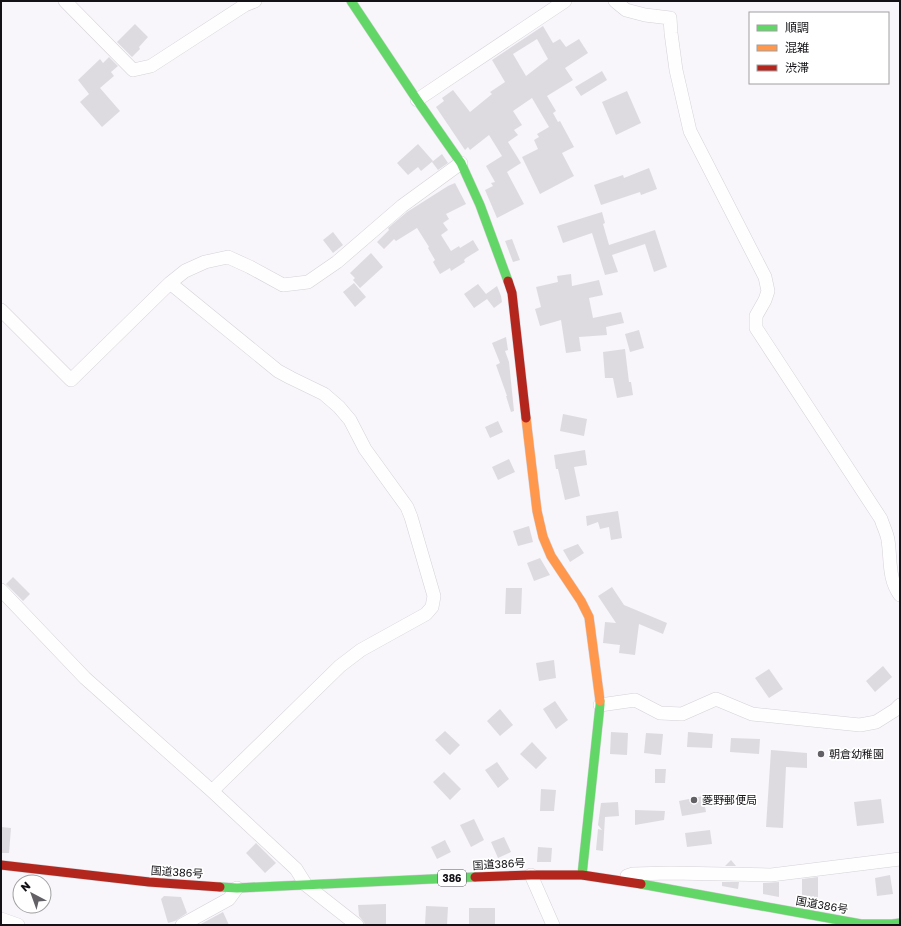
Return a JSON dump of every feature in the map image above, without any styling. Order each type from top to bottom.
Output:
[{"type":"main road","points":[[351,1],[461,163],[480,205],[512,293],[539,517],[543,537],[551,556],[581,601],[589,618],[600,705],[582,876]]},
{"type":"main road","name":"国道386号","points":[[1,865],[149,882],[237,888],[531,875],[582,876],[616,880],[861,924],[900,923]]},
{"type":"street","points":[[65,1],[133,70],[151,66],[244,5],[255,1]]},
{"type":"street","points":[[417,100],[565,1]]},
{"type":"street","points":[[615,1],[626,10],[645,15],[670,18],[676,70],[690,131],[765,277],[768,291],[756,316],[756,328],[881,519],[888,538],[891,574],[895,589],[900,595]]},
{"type":"street","points":[[1,310],[72,380],[170,283],[185,271],[205,262],[228,257],[250,267],[282,285],[308,282],[337,262],[402,206],[461,163]]},
{"type":"street","points":[[170,283],[278,371],[324,394],[340,408],[350,420],[365,449],[407,507],[434,596],[432,607],[426,614],[361,650],[340,666],[212,791]]},
{"type":"street","points":[[1,590],[85,678],[212,791],[296,869],[306,885],[357,925]]},
{"type":"street","points":[[600,705],[635,700],[660,713],[682,714],[716,699],[752,714],[860,725],[876,722],[900,705]]},
{"type":"street","points":[[616,880],[633,874],[662,873],[771,875],[900,859]]},
{"type":"street","points":[[531,875],[553,925]]},
{"type":"street","points":[[182,925],[228,899],[237,888]]},
{"type":"street","points":[[1,919],[18,925]]},
{"type":"building","points":[[135,24],[148,37],[139,47],[140,49],[132,57],[117,42]]},
{"type":"building","points":[[543,26],[553,43],[560,39],[566,47],[579,39],[588,53],[565,68],[573,80],[547,96],[556,111],[553,113],[558,122],[560,121],[574,147],[562,153],[574,176],[540,194],[522,157],[538,149],[534,140],[539,137],[537,134],[549,127],[532,98],[513,111],[522,125],[514,130],[518,135],[508,142],[521,163],[507,172],[524,204],[497,218],[485,190],[493,186],[491,183],[495,182],[486,166],[502,156],[489,135],[470,150],[468,147],[465,150],[436,107],[444,101],[442,98],[453,90],[470,112],[492,94],[490,92],[505,82],[492,60]],"holes":[[[537,39],[548,59],[526,76],[513,54]]]},
{"type":"building","points":[[109,57],[118,66],[111,72],[114,76],[100,88],[120,111],[102,127],[80,102],[89,94],[78,80],[100,59],[103,63]]},
{"type":"building","points":[[602,71],[607,80],[581,96],[575,87]]},
{"type":"building","points":[[627,91],[641,123],[616,135],[602,102]]},
{"type":"building","points":[[418,144],[433,161],[421,171],[418,167],[408,175],[397,163]]},
{"type":"building","points":[[442,154],[448,163],[438,170],[432,162]]},
{"type":"building","points":[[649,168],[657,189],[641,195],[640,192],[601,205],[594,185],[623,175],[624,178]]},
{"type":"building","points":[[455,183],[466,204],[446,214],[449,219],[443,223],[448,230],[441,235],[451,251],[459,246],[460,248],[473,240],[479,250],[466,258],[464,260],[465,262],[451,271],[450,268],[440,274],[433,262],[435,260],[428,248],[429,247],[417,228],[396,241],[394,239],[384,249],[377,242],[389,230],[388,228],[407,212]]},
{"type":"building","points":[[602,212],[605,223],[603,224],[609,245],[655,230],[667,267],[654,272],[645,244],[612,255],[618,272],[605,275],[592,233],[563,243],[557,226]]},
{"type":"building","points":[[333,232],[343,245],[333,253],[323,240]]},
{"type":"building","points":[[512,239],[520,260],[513,262],[505,241]]},
{"type":"building","points":[[371,253],[383,267],[360,288],[353,280],[355,278],[350,273]]},
{"type":"building","points":[[571,274],[572,286],[599,280],[603,295],[589,298],[593,318],[621,312],[624,323],[606,327],[607,335],[579,337],[581,351],[566,353],[561,320],[540,326],[535,309],[541,307],[536,287],[558,282],[557,276]]},
{"type":"building","points":[[354,283],[366,297],[355,307],[343,292]]},
{"type":"building","points":[[478,284],[486,294],[497,286],[502,302],[494,308],[487,299],[474,308],[464,294]]},
{"type":"building","points":[[639,330],[644,348],[630,352],[625,334]]},
{"type":"building","points":[[506,337],[508,350],[505,351],[509,362],[514,411],[511,412],[496,365],[500,363],[492,343]]},
{"type":"building","points":[[625,349],[629,382],[631,382],[633,395],[617,398],[613,378],[605,378],[603,352]]},
{"type":"building","points":[[563,414],[587,419],[584,436],[560,431]]},
{"type":"building","points":[[498,421],[503,432],[490,438],[485,427]]},
{"type":"building","points":[[585,450],[587,465],[574,467],[580,496],[565,500],[558,469],[556,469],[554,455]]},
{"type":"building","points":[[509,459],[515,472],[498,480],[492,467]]},
{"type":"building","points":[[618,511],[622,538],[611,540],[609,527],[600,529],[598,522],[587,526],[586,516]]},
{"type":"building","points":[[529,526],[533,542],[518,546],[513,531]]},
{"type":"building","points":[[578,544],[584,553],[570,562],[563,550]]},
{"type":"building","points":[[540,558],[550,575],[534,581],[527,563]]},
{"type":"building","points":[[13,577],[30,594],[23,601],[6,584]]},
{"type":"building","points":[[612,587],[624,605],[667,623],[663,634],[639,624],[635,655],[619,653],[620,645],[603,643],[605,622],[616,623],[598,596]]},
{"type":"building","points":[[506,588],[522,588],[521,614],[505,614]]},
{"type":"building","points":[[554,660],[556,678],[539,681],[536,663]]},
{"type":"building","points":[[883,666],[892,677],[875,692],[866,681]]},
{"type":"building","points":[[769,669],[783,689],[769,698],[755,678]]},
{"type":"building","points":[[555,701],[568,720],[556,729],[543,709]]},
{"type":"building","points":[[500,709],[513,725],[500,736],[487,721]]},
{"type":"building","points":[[445,731],[460,745],[450,755],[435,740]]},
{"type":"building","points":[[611,732],[628,733],[627,755],[610,754]]},
{"type":"building","points":[[688,732],[713,734],[712,748],[687,747]]},
{"type":"building","points":[[646,733],[663,734],[661,755],[644,753]]},
{"type":"building","points":[[731,738],[760,739],[759,754],[730,752]]},
{"type":"building","points":[[532,742],[547,758],[536,769],[520,754]]},
{"type":"building","points":[[771,750],[807,753],[807,768],[786,767],[783,828],[766,827]]},
{"type":"building","points":[[497,762],[509,779],[498,788],[485,770]]},
{"type":"building","points":[[655,769],[666,769],[665,783],[655,783]]},
{"type":"building","points":[[444,772],[461,789],[450,800],[433,782]]},
{"type":"building","points":[[541,789],[556,790],[554,811],[540,811]]},
{"type":"building","points":[[703,796],[706,812],[682,816],[679,801]]},
{"type":"building","points":[[881,799],[884,823],[857,826],[854,802]]},
{"type":"building","points":[[618,802],[619,816],[605,817],[603,851],[596,850],[598,829],[602,830],[598,825],[601,803]]},
{"type":"building","points":[[635,810],[665,811],[664,820],[635,825]]},
{"type":"building","points":[[474,819],[484,840],[471,847],[460,825]]},
{"type":"building","points":[[1,827],[11,828],[9,853],[1,853]]},
{"type":"building","points":[[710,830],[712,844],[687,847],[685,833]]},
{"type":"building","points":[[504,837],[511,852],[498,858],[491,842]]},
{"type":"building","points":[[445,840],[451,852],[437,859],[431,847]]},
{"type":"building","points":[[256,843],[276,863],[265,873],[246,853]]},
{"type":"building","points":[[538,847],[552,848],[551,862],[537,862]]},
{"type":"building","points":[[731,860],[736,866],[725,866]]},
{"type":"building","points":[[890,875],[893,894],[877,896],[875,878]]},
{"type":"building","points":[[818,877],[818,899],[802,899],[802,879]]},
{"type":"building","points":[[722,882],[739,882],[738,889],[722,886]]},
{"type":"building","points":[[779,882],[779,897],[763,894],[763,883]]},
{"type":"building","points":[[164,896],[181,897],[187,913],[175,921],[168,923],[161,899]]},
{"type":"building","points":[[386,904],[386,924],[365,925],[359,916],[358,905]]},
{"type":"building","points":[[426,906],[448,907],[447,925],[425,925]]},
{"type":"building","points":[[469,908],[495,908],[495,925],[469,925]]},
{"type":"building","points":[[223,912],[229,925],[199,925]]},
{"type":"traffic: fast","points":[[351,1],[461,163],[480,205],[508,281]]},
{"type":"traffic: fast","points":[[582,875],[600,701]]},
{"type":"traffic: fast","points":[[220,887],[237,888],[475,877]]},
{"type":"traffic: fast","points":[[641,884],[861,924],[900,923]]},
{"type":"traffic: slow","points":[[526,418],[537,511],[543,537],[551,556],[581,601],[589,617],[600,701]]},
{"type":"traffic: jam","points":[[508,281],[512,293],[526,418]]},
{"type":"traffic: jam","points":[[1,865],[149,882],[220,887]]},
{"type":"traffic: jam","points":[[475,877],[582,875],[641,884]]},
{"type":"place","name":"朝倉幼稚園","points":[[821,754]]},
{"type":"place","name":"菱野郵便局","points":[[694,800]]}]
